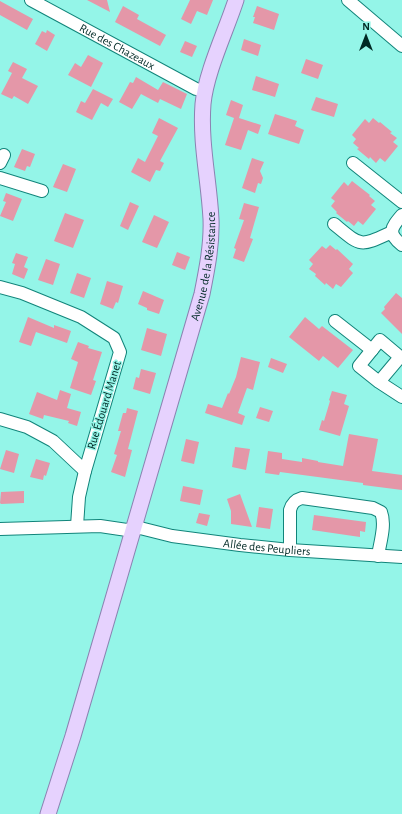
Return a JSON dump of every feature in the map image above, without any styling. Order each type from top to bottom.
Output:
[{"type":"main road","name":"Avenue de la Résistance","points":[[48,814],[74,736],[195,319],[207,268],[211,219],[202,126],[205,91],[236,0]]},
{"type":"street","name":"Rue des Chazeaux","points":[[30,0],[196,89],[205,91]]},
{"type":"street","points":[[348,0],[402,46]]},
{"type":"street","points":[[353,163],[402,202]]},
{"type":"street","points":[[0,178],[42,191]]},
{"type":"street","points":[[402,215],[394,225],[392,232],[394,239],[402,245]]},
{"type":"street","points":[[334,224],[353,240],[360,243],[366,243],[392,232]]},
{"type":"street","name":"Rue Édouard Manet","points":[[0,287],[22,293],[80,317],[114,338],[120,352],[78,497],[77,526]]},
{"type":"street","points":[[335,321],[372,350]]},
{"type":"street","points":[[379,382],[400,357],[380,340],[359,366],[379,382],[402,397]]},
{"type":"street","points":[[0,419],[27,427],[53,441],[85,471]]},
{"type":"street","points":[[290,550],[290,510],[292,504],[296,500],[302,498],[368,507],[381,512],[383,525],[378,556]]},
{"type":"street","name":"Allée des Peupliers","points":[[0,529],[77,526],[100,526],[126,530],[140,528],[172,536],[290,550],[402,557]]},
{"type":"building","points":[[87,0],[107,0],[110,12]]},
{"type":"building","points":[[190,0],[213,0],[207,15],[197,11],[191,24],[181,19]]},
{"type":"building","points":[[0,1],[33,19],[27,30],[0,15]]},
{"type":"building","points":[[123,6],[139,15],[137,19],[166,35],[160,46],[115,22]]},
{"type":"building","points":[[257,6],[279,14],[274,30],[253,23],[255,17],[253,17]]},
{"type":"building","points":[[47,30],[55,35],[47,51],[35,44],[42,31],[46,33]]},
{"type":"building","points":[[244,39],[261,45],[258,56],[241,50]]},
{"type":"building","points":[[185,41],[197,46],[192,57],[180,52]]},
{"type":"building","points":[[88,55],[103,63],[91,87],[68,75],[75,63],[81,67]]},
{"type":"building","points":[[306,59],[323,65],[318,79],[301,73]]},
{"type":"building","points":[[13,62],[27,69],[22,78],[38,86],[28,104],[14,96],[12,99],[1,94],[12,73],[8,71]]},
{"type":"building","points":[[256,76],[279,84],[275,97],[252,90]]},
{"type":"building","points":[[136,77],[158,90],[163,82],[187,94],[181,109],[160,99],[158,103],[141,94],[132,109],[119,102],[130,82],[133,83]]},
{"type":"building","points":[[93,89],[113,99],[108,107],[101,103],[92,120],[76,112],[81,101],[85,103]]},
{"type":"building","points":[[316,97],[338,104],[334,117],[311,110]]},
{"type":"building","points":[[231,100],[243,105],[239,118],[261,125],[258,134],[248,130],[241,150],[225,145],[234,118],[226,115]]},
{"type":"building","points":[[275,114],[297,121],[295,126],[304,130],[299,144],[268,134]]},
{"type":"building","points":[[159,118],[178,128],[160,161],[164,163],[160,171],[156,170],[150,182],[131,172],[138,158],[145,162],[158,136],[152,133]]},
{"type":"building","points":[[373,118],[392,132],[390,133],[397,138],[393,142],[398,146],[385,162],[380,158],[376,163],[370,157],[369,159],[357,149],[359,148],[353,143],[356,139],[352,135],[365,119],[369,123]]},
{"type":"building","points":[[22,149],[35,154],[30,167],[27,166],[25,171],[14,167]]},
{"type":"building","points":[[252,158],[264,162],[260,171],[263,178],[261,184],[258,183],[255,193],[242,188]]},
{"type":"building","points":[[63,164],[76,169],[67,192],[53,187]]},
{"type":"building","points":[[352,181],[370,195],[369,196],[375,201],[371,205],[376,209],[363,225],[358,221],[354,226],[348,221],[347,222],[336,213],[337,212],[331,206],[335,201],[331,198],[344,182],[348,186]]},
{"type":"building","points":[[6,193],[22,199],[13,221],[0,216],[6,202],[3,201]]},
{"type":"building","points":[[130,202],[139,206],[128,230],[120,226]]},
{"type":"building","points":[[244,203],[259,207],[250,238],[253,239],[244,262],[233,258],[236,249],[234,248],[244,220],[239,219]]},
{"type":"building","points":[[65,213],[84,220],[73,248],[54,241]]},
{"type":"building","points":[[154,215],[169,222],[157,248],[142,242]]},
{"type":"building","points":[[330,245],[336,250],[337,249],[353,264],[349,269],[353,273],[341,287],[336,284],[333,289],[326,283],[325,285],[315,276],[316,274],[309,269],[313,264],[309,260],[322,246],[326,249]]},
{"type":"building","points":[[177,252],[190,257],[185,270],[172,265]]},
{"type":"building","points":[[16,253],[28,257],[24,267],[28,269],[24,279],[12,274],[15,264],[12,263]]},
{"type":"building","points":[[46,259],[60,264],[53,285],[38,280]]},
{"type":"building","points":[[77,273],[91,278],[84,298],[70,293]]},
{"type":"building","points":[[107,281],[123,286],[118,303],[116,302],[113,309],[100,304]]},
{"type":"building","points":[[143,291],[164,300],[159,314],[147,310],[147,308],[138,304]]},
{"type":"building","points":[[396,293],[402,298],[402,334],[381,313]]},
{"type":"building","points":[[28,317],[54,328],[54,325],[71,331],[67,343],[36,332],[31,346],[19,342]]},
{"type":"building","points":[[305,317],[319,329],[322,326],[353,350],[338,368],[323,356],[319,361],[289,337]]},
{"type":"building","points":[[147,328],[167,334],[161,356],[141,350]]},
{"type":"building","points":[[78,342],[89,346],[88,348],[102,352],[93,380],[96,381],[91,395],[70,388],[78,362],[71,359]]},
{"type":"building","points":[[241,357],[260,362],[253,390],[247,388],[238,413],[245,416],[242,425],[205,413],[208,404],[222,408],[236,377]]},
{"type":"building","points":[[271,358],[287,364],[283,373],[268,367]]},
{"type":"building","points":[[141,369],[156,373],[150,394],[133,389],[136,377],[139,378]]},
{"type":"building","points":[[60,390],[71,394],[67,408],[81,412],[77,426],[68,423],[69,421],[44,415],[43,419],[29,414],[37,392],[57,400]]},
{"type":"building","points":[[332,391],[347,395],[344,404],[349,406],[340,436],[319,430],[322,420],[324,421]]},
{"type":"building","points":[[260,407],[273,411],[269,422],[256,418]]},
{"type":"building","points":[[127,408],[138,411],[128,449],[132,450],[125,477],[111,472],[117,455],[114,454],[121,431],[118,431],[123,413],[126,413]]},
{"type":"building","points":[[349,434],[378,439],[372,471],[402,475],[402,490],[363,485],[363,483],[280,472],[279,475],[265,473],[268,451],[282,453],[282,459],[302,462],[302,458],[343,466]]},
{"type":"building","points":[[186,439],[199,442],[194,464],[181,461]]},
{"type":"building","points":[[235,447],[250,449],[246,470],[232,467]]},
{"type":"building","points":[[6,450],[19,454],[14,473],[0,469]]},
{"type":"building","points":[[36,459],[50,463],[46,476],[44,475],[43,480],[30,477]]},
{"type":"building","points":[[183,486],[203,490],[200,505],[180,501]]},
{"type":"building","points":[[24,491],[24,503],[0,503],[1,492]]},
{"type":"building","points":[[240,494],[252,527],[231,524],[231,511],[227,499]]},
{"type":"building","points":[[259,507],[273,509],[270,529],[256,527]]},
{"type":"building","points":[[199,513],[210,515],[207,526],[196,523]]},
{"type":"building","points":[[314,515],[366,522],[365,532],[360,531],[360,537],[312,530]]}]
